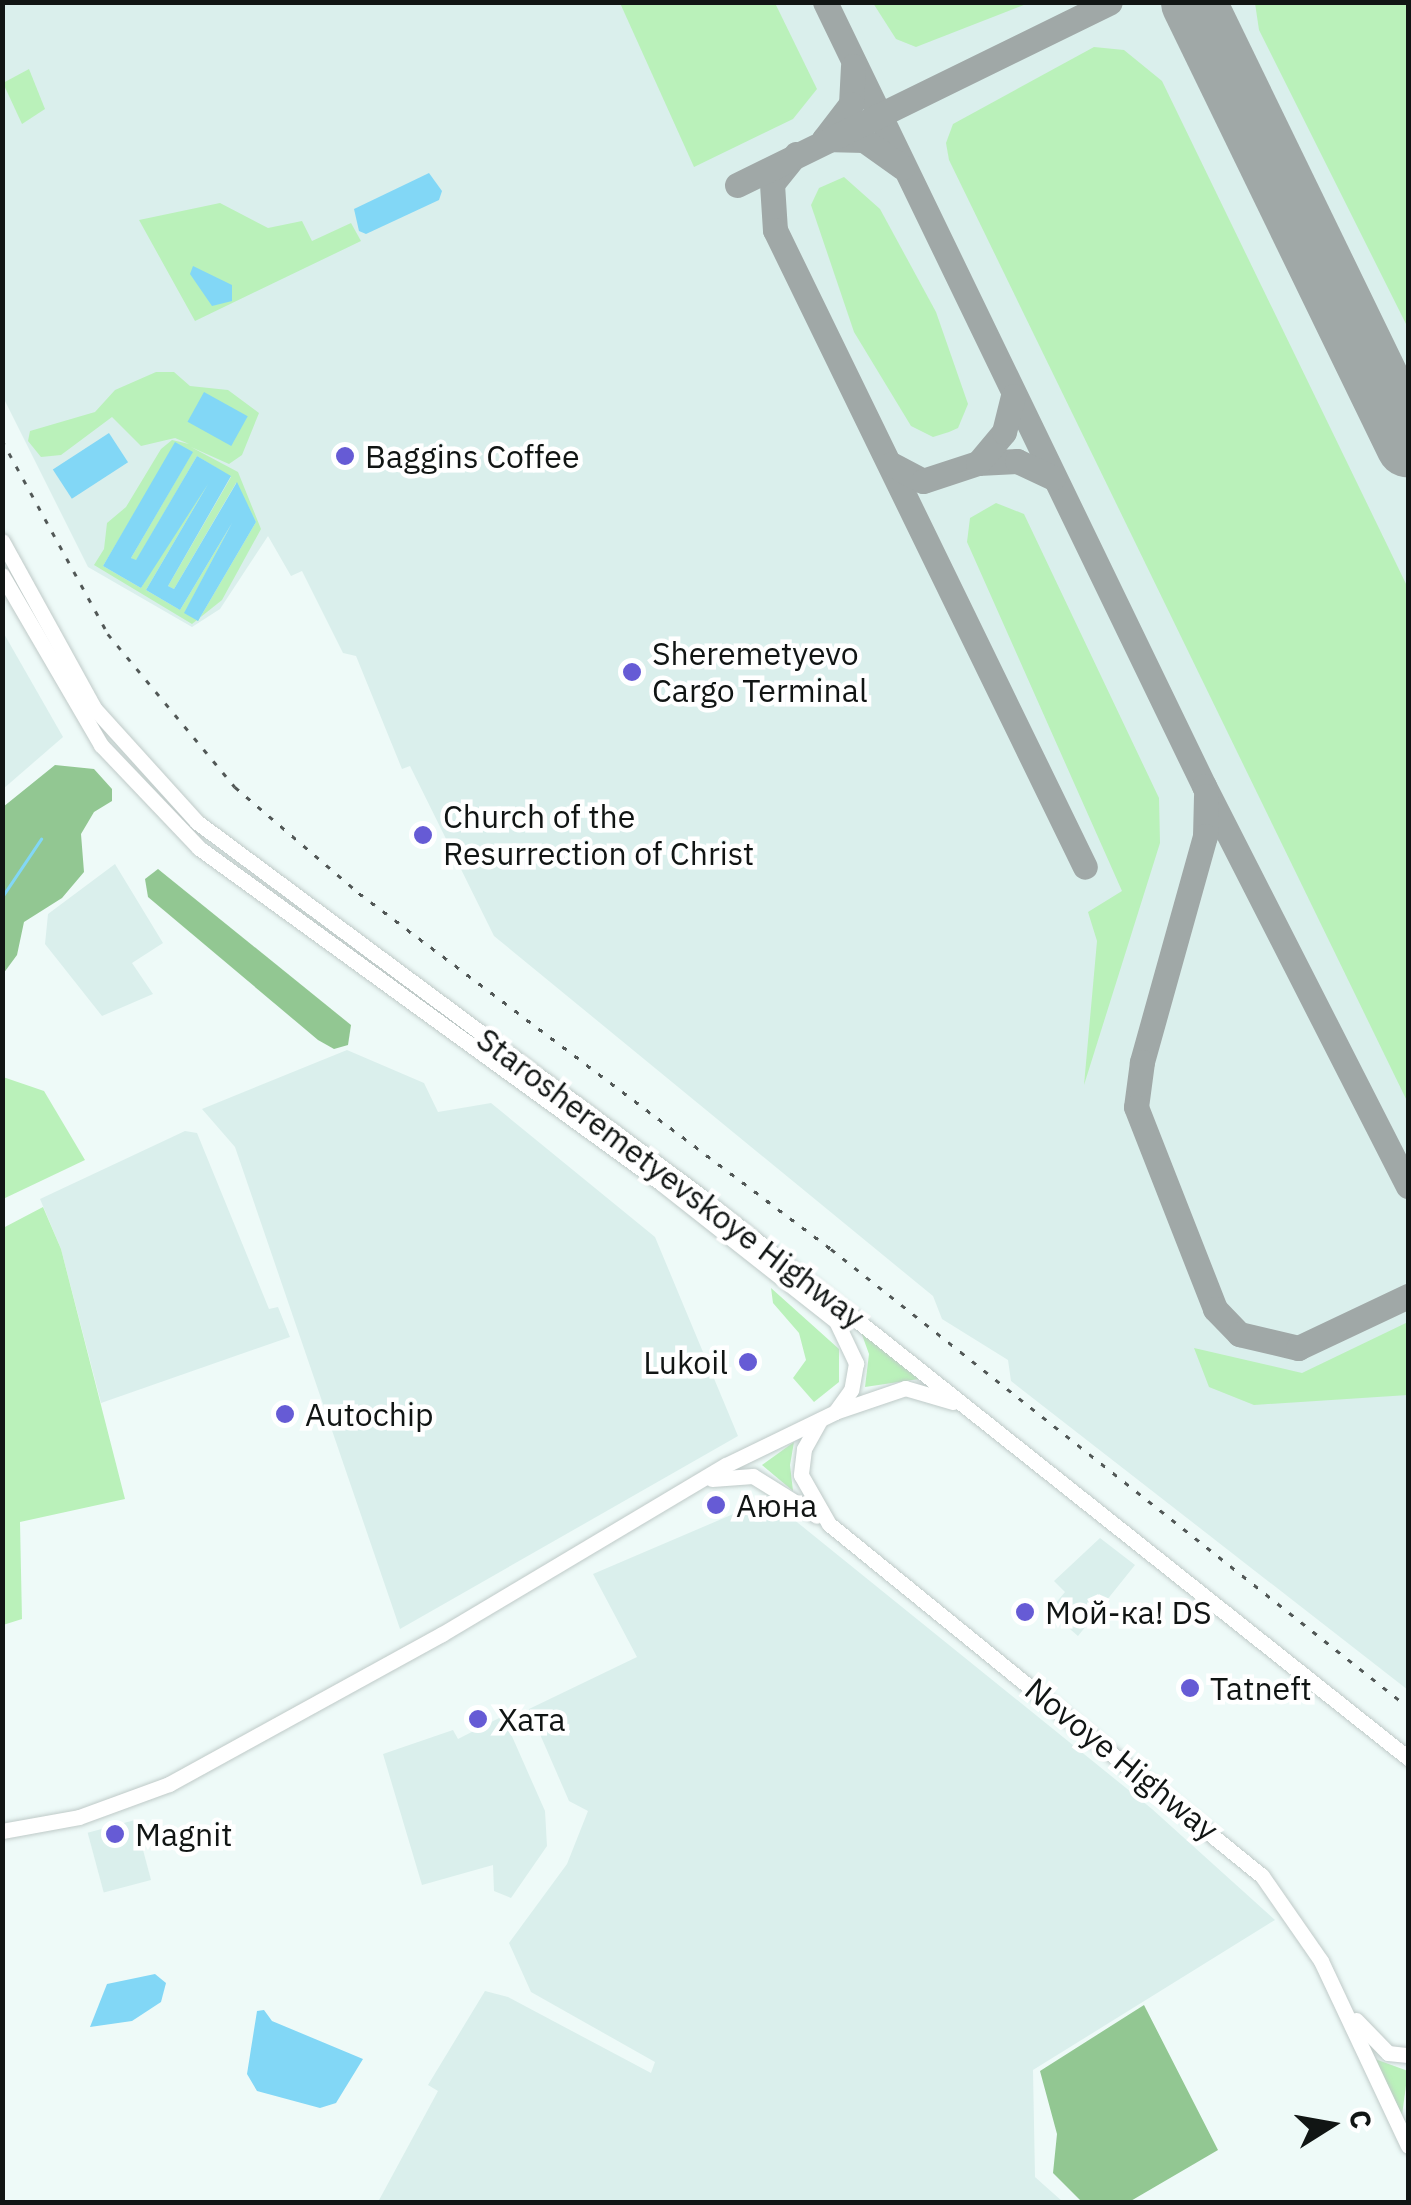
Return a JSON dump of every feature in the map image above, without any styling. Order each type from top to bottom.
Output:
[{"type":"main road","name":"Starosheremetyevskoye Highway","points":[[2,540],[94,708],[197,822],[698,1194],[1408,1758]]},
{"type":"main road","name":"Starosheremetyevskoye Highway","points":[[2,575],[101,745],[199,848],[511,1072],[789,1284],[851,1342],[855,1376],[835,1412]]},
{"type":"main road","points":[[2,1831],[79,1817],[169,1784],[703,1482],[835,1412],[905,1388],[980,1415]]},
{"type":"main road","name":"Novoye Highway","points":[[820,1420],[804,1449],[801,1476],[828,1524],[1239,1855],[1302,1927],[1342,2000],[1408,2146]]},
{"type":"main road","points":[[703,1482],[752,1476],[828,1524]]},
{"type":"main road","points":[[1342,2000],[1375,2043],[1408,2055]]},
{"type":"shaded area","points":[[3,3],[1408,3],[1408,1690],[1011,1381],[1008,1360],[942,1319],[933,1296],[494,936],[410,766],[402,769],[356,656],[343,653],[302,571],[291,576],[268,536],[220,609],[192,627],[88,567],[3,397]]},
{"type":"shaded area","points":[[3,632],[63,737],[2,789]]},
{"type":"shaded area","points":[[115,864],[163,943],[132,963],[153,994],[102,1016],[45,944],[48,914]]},
{"type":"shaded area","points":[[347,1050],[424,1083],[438,1112],[491,1103],[655,1237],[738,1436],[400,1629],[235,1147],[202,1109]]},
{"type":"shaded area","points":[[185,1131],[197,1133],[269,1309],[278,1307],[290,1337],[101,1403],[61,1249],[40,1199]]},
{"type":"shaded area","points":[[752,1506],[760,1522],[782,1510],[1152,1809],[1275,1920],[1033,2070],[1035,2177],[1063,2202],[378,2202],[438,2091],[428,2085],[485,1991],[508,1997],[651,2073],[655,2062],[531,1992],[509,1943],[567,1864],[588,1811],[569,1801],[529,1709],[637,1657],[593,1574]]},
{"type":"shaded area","points":[[1100,1538],[1135,1565],[1078,1636],[1049,1611],[1065,1592],[1054,1581]]},
{"type":"shaded area","points":[[503,1716],[545,1811],[547,1846],[511,1898],[494,1891],[493,1865],[422,1885],[383,1754],[453,1730],[458,1739]]},
{"type":"shaded area","points":[[135,1820],[151,1880],[104,1893],[88,1833]]},
{"type":"green space","points":[[620,3],[775,3],[817,89],[793,119],[694,167]]},
{"type":"green space","points":[[873,3],[1029,3],[916,47],[896,39]]},
{"type":"green space","points":[[1255,3],[1408,3],[1408,328],[1259,30]]},
{"type":"green space","points":[[1094,47],[1124,50],[1162,81],[1408,588],[1408,1103],[949,160],[946,143],[953,124]]},
{"type":"green space","points":[[29,69],[45,109],[22,124],[3,83]]},
{"type":"green space","points":[[844,177],[880,209],[936,312],[968,404],[958,428],[949,432],[933,437],[911,426],[854,332],[811,205],[819,188]]},
{"type":"green space","points":[[220,203],[268,228],[302,221],[312,241],[351,223],[361,241],[195,321],[139,220]]},
{"type":"green space","points":[[156,372],[174,372],[190,386],[228,390],[259,413],[242,455],[229,464],[191,447],[238,472],[261,529],[222,600],[200,618],[256,522],[236,483],[174,589],[168,586],[231,477],[197,456],[136,561],[131,558],[192,453],[176,443],[103,566],[141,588],[203,481],[208,484],[146,590],[180,610],[232,523],[185,612],[197,620],[192,624],[94,565],[104,549],[107,523],[126,507],[161,449],[172,440],[189,444],[175,438],[141,446],[112,417],[61,455],[41,457],[28,441],[30,431],[95,412],[115,390]]},
{"type":"green space","points":[[996,503],[1024,514],[1159,798],[1160,843],[1084,1085],[1097,941],[1088,912],[1122,891],[967,542],[970,518]]},
{"type":"green space","points":[[55,765],[94,769],[112,789],[112,801],[94,812],[81,834],[84,872],[62,898],[24,922],[17,955],[3,974],[3,807]]},
{"type":"green space","points":[[158,869],[351,1025],[348,1045],[334,1049],[318,1040],[148,897],[145,879]]},
{"type":"green space","points":[[3,1077],[44,1091],[85,1160],[3,1199]]},
{"type":"green space","points":[[43,1207],[61,1249],[125,1499],[20,1522],[22,1619],[3,1625],[3,1228]]},
{"type":"green space","points":[[771,1288],[839,1349],[839,1382],[814,1402],[793,1378],[806,1360],[799,1333],[773,1303]]},
{"type":"green space","points":[[1408,1322],[1408,1395],[1254,1405],[1209,1387],[1194,1348],[1302,1373]]},
{"type":"green space","points":[[861,1332],[919,1379],[865,1387],[869,1354]]},
{"type":"green space","points":[[794,1442],[790,1465],[793,1491],[762,1465]]},
{"type":"green space","points":[[1144,2005],[1218,2150],[1129,2202],[1082,2202],[1053,2173],[1057,2134],[1040,2071]]},
{"type":"green space","points":[[1375,2059],[1408,2071],[1402,2115]]},
{"type":"water","points":[[429,173],[442,191],[439,200],[366,234],[359,231],[354,209]]},
{"type":"water","points":[[193,266],[232,285],[232,301],[212,306],[190,274]]},
{"type":"water","points":[[204,392],[248,416],[231,446],[188,422]]},
{"type":"water","points":[[109,433],[128,462],[72,499],[53,469]]},
{"type":"water","points":[[175,442],[193,452],[131,558],[136,560],[197,456],[231,476],[168,586],[174,589],[237,482],[256,522],[198,621],[184,613],[232,523],[180,610],[146,590],[208,484],[141,588],[103,566]]},
{"type":"water","points":[[155,1974],[166,1983],[161,2002],[132,2021],[90,2027],[107,1984]]},
{"type":"water","points":[[264,2010],[272,2021],[363,2059],[336,2103],[320,2108],[257,2091],[247,2074],[257,2011]]},
{"type":"waterway","points":[[2,897],[41,839]]},
{"type":"taxiway","points":[[825,2],[1204,786],[1408,1186]]},
{"type":"taxiway","points":[[737,185],[1110,2]]},
{"type":"taxiway","points":[[853,66],[851,104],[824,139],[864,140],[902,167]]},
{"type":"taxiway","points":[[796,154],[772,184],[775,230],[1085,867]]},
{"type":"taxiway","points":[[891,464],[923,481],[978,463],[1004,432],[1013,396]]},
{"type":"taxiway","points":[[978,463],[1017,461],[1053,478]]},
{"type":"taxiway","points":[[1206,796],[1205,836],[1142,1062],[1136,1107],[1215,1309],[1239,1334],[1298,1348],[1408,1296]]},
{"type":"runway","points":[[1193,2],[1408,445]]},
{"type":"railway","points":[[2,440],[108,634],[235,787],[359,893],[831,1249],[1408,1707]]},
{"type":"place","name":"Baggins Coffee","points":[[345,456]]},
{"type":"place","name":"Sheremetyevo Cargo Terminal","points":[[632,672]]},
{"type":"place","name":"Church of the Resurrection of Christ","points":[[423,835]]},
{"type":"place","name":"Lukoil","points":[[748,1362]]},
{"type":"place","name":"Autochip","points":[[285,1414]]},
{"type":"place","name":"Аюна","points":[[716,1505]]},
{"type":"place","name":"Мой-ка! DS","points":[[1025,1612]]},
{"type":"place","name":"Tatneft","points":[[1190,1688]]},
{"type":"place","name":"Хата","points":[[478,1719]]},
{"type":"place","name":"Magnit","points":[[115,1834]]}]
